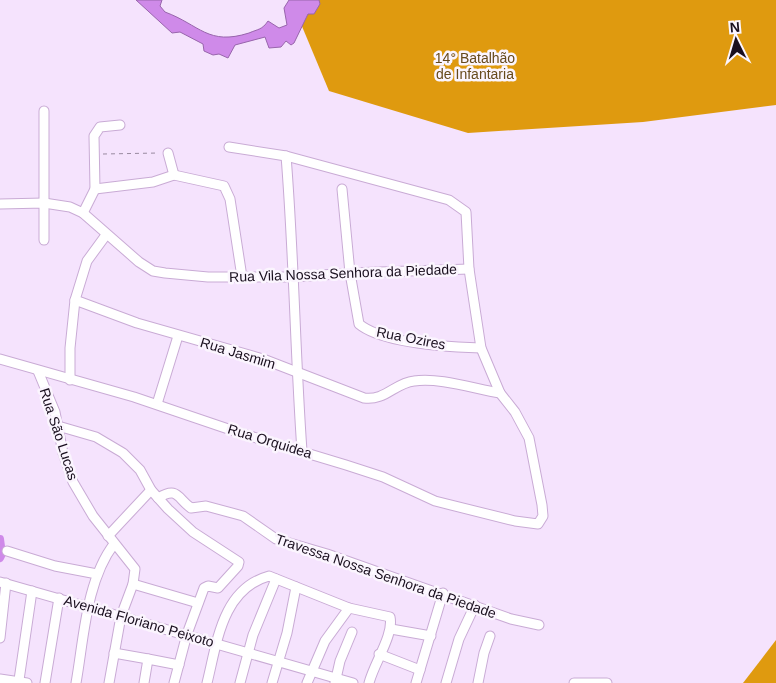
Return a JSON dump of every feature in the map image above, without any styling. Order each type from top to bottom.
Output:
[{"type":"street","points":[[44,111],[44,240]]},
{"type":"street","points":[[83,213],[95,188],[94,136],[97,129],[104,126],[120,125]]},
{"type":"street","points":[[229,147],[286,156],[449,200],[466,212],[469,269],[482,348],[500,393]]},
{"type":"street","points":[[168,153],[174,175]]},
{"type":"street","points":[[286,156],[295,277],[297,372],[302,451]]},
{"type":"street","points":[[95,188],[153,182],[174,175],[224,186],[230,199],[242,277]]},
{"type":"street","name":"Rua Ozires","points":[[342,189],[350,272],[356,312],[360,324],[364,328],[430,344],[482,348]]},
{"type":"street","name":"Rua Vila Nossa Senhora da Piedade","points":[[0,204],[44,203],[70,207],[83,213],[106,235],[153,271],[183,275],[295,277],[350,272],[469,269]]},
{"type":"street","points":[[70,380],[72,330],[78,283],[87,260],[106,235]]},
{"type":"street","name":"Rua Jasmim","points":[[75,300],[178,336],[226,347],[297,372],[351,395],[369,399],[385,396],[414,380],[434,381],[500,393]]},
{"type":"street","points":[[157,404],[178,336]]},
{"type":"street","name":"Rua Orquidea","points":[[0,359],[157,404],[383,477],[435,501],[515,521],[538,524],[542,512],[533,451],[524,427],[500,393]]},
{"type":"street","name":"Rua São Lucas","points":[[38,371],[51,401],[70,475],[83,500],[114,544],[135,569],[133,584]]},
{"type":"street","points":[[58,426],[89,434],[123,453],[140,470],[151,490],[158,498],[193,532],[239,562],[238,566],[219,587],[205,587],[187,634],[174,683]]},
{"type":"street","points":[[108,536],[151,490]]},
{"type":"street","name":"Travessa Nossa Senhora da Piedade","points":[[158,498],[167,492],[174,493],[191,508],[206,506],[243,516],[276,539],[443,593],[510,619],[539,625]]},
{"type":"street","points":[[76,683],[97,574],[114,544]]},
{"type":"street","points":[[7,551],[55,566],[97,574]]},
{"type":"street","points":[[240,683],[248,652],[273,578]]},
{"type":"street","points":[[207,683],[228,610],[238,593],[273,578],[349,608],[390,617],[391,629],[379,654],[369,683]]},
{"type":"street","points":[[0,638],[3,582]]},
{"type":"street","name":"Avenida Floriano Peixoto","points":[[3,582],[248,652],[335,680],[353,683]]},
{"type":"street","points":[[109,683],[121,616],[133,584],[198,603]]},
{"type":"street","points":[[272,683],[287,633],[296,587]]},
{"type":"street","points":[[0,679],[23,682],[32,591]]},
{"type":"street","points":[[416,683],[443,593]]},
{"type":"street","points":[[45,683],[59,598]]},
{"type":"street","points":[[446,683],[459,639],[475,605]]},
{"type":"street","points":[[307,683],[325,641],[349,608]]},
{"type":"street","points":[[391,629],[430,636]]},
{"type":"street","points":[[335,680],[352,632]]},
{"type":"street","points":[[478,683],[484,653],[490,636]]},
{"type":"street","points":[[114,653],[179,665]]},
{"type":"street","points":[[379,654],[420,670]]},
{"type":"street","points":[[144,683],[148,659]]},
{"type":"street","points":[[576,682],[607,683]]},
{"type":"path","points":[[95,154],[168,153]]},
{"type":"green space","name":"14° Batalhão de Infantaria","points":[[291,0],[776,0],[776,105],[643,122],[468,133],[329,91]]},
{"type":"green space","points":[[776,640],[776,683],[743,683]]},
{"type":"shaded area","points":[[136,0],[162,0],[160,6],[165,12],[205,32],[224,37],[249,33],[262,28],[268,21],[279,28],[287,25],[284,8],[289,0],[319,0],[320,4],[314,14],[308,14],[294,43],[291,45],[286,41],[281,47],[269,48],[265,37],[235,45],[228,58],[204,51],[203,44],[180,32],[172,33]]},
{"type":"waterway","points":[[0,539],[2,554],[0,558]]}]
